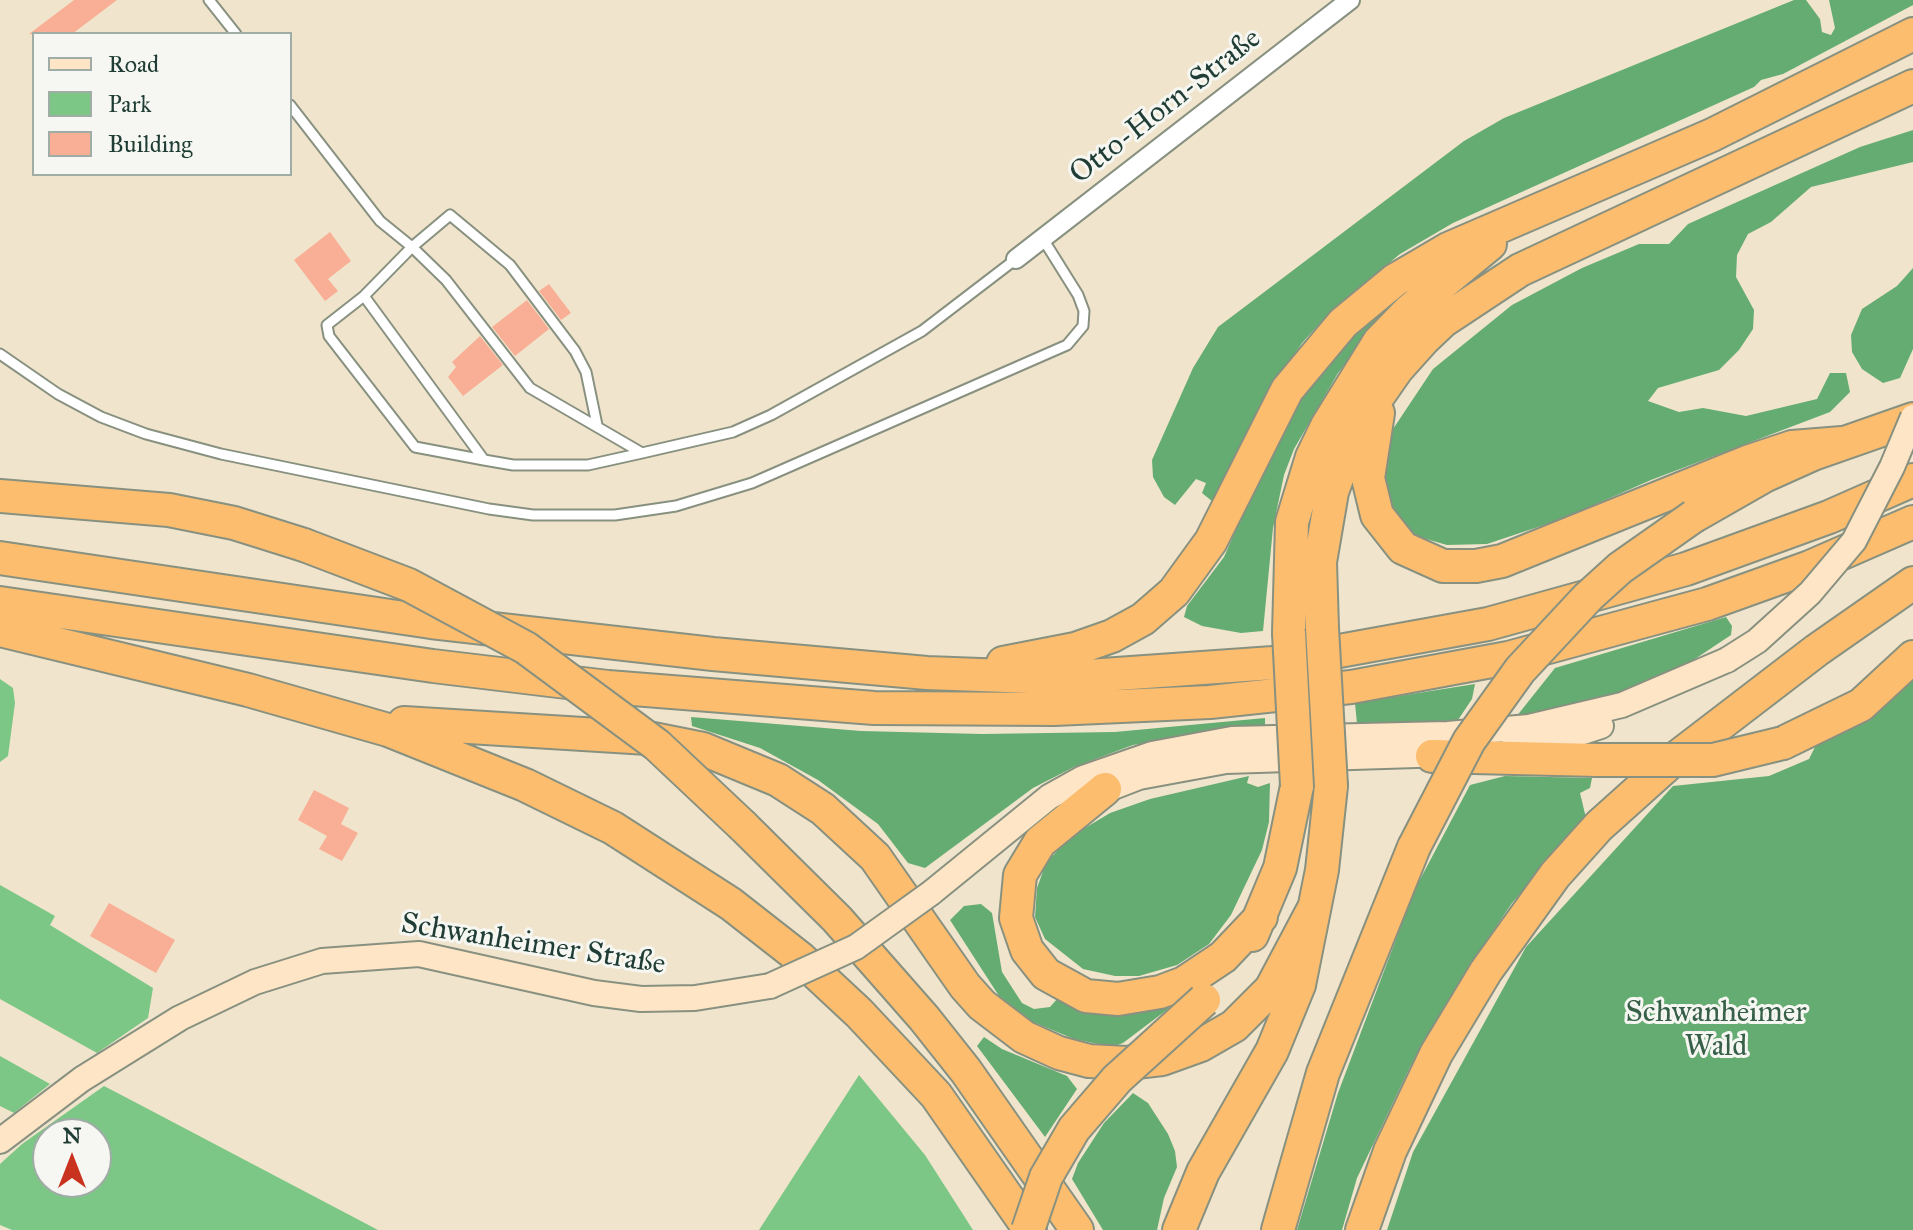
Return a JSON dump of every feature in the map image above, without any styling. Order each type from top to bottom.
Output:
[{"type":"highway","points":[[868,669],[1023,660],[1086,646],[1143,619],[1174,592],[1199,563],[1276,407],[1326,340],[1369,300],[1422,263],[1483,233],[1529,217],[1712,135],[1913,34]]},
{"type":"highway","points":[[1179,1230],[1203,1172],[1256,1082],[1299,985],[1314,908],[1331,786],[1320,562],[1332,492],[1347,450],[1383,389],[1397,369],[1443,321],[1520,270],[1913,86]]},
{"type":"highway","points":[[1758,158],[1913,108]]},
{"type":"highway","points":[[1029,1230],[1046,1177],[1074,1129],[1117,1079],[1204,1000],[1241,956],[1261,917],[1289,837],[1297,786],[1289,633],[1292,522],[1312,457],[1349,385],[1379,342],[1410,310],[1464,264],[1529,217]]},
{"type":"highway","points":[[1383,389],[1369,466],[1372,503],[1381,522],[1397,542],[1412,554],[1443,566],[1476,566],[1502,561],[1747,462],[1792,447],[1842,443]]},
{"type":"highway","points":[[1278,1230],[1323,1073],[1414,847],[1463,750],[1520,670],[1588,597],[1630,560],[1694,516],[1764,476],[1842,443],[1913,418]]},
{"type":"highway","points":[[0,558],[431,622],[868,669],[1060,678],[1184,672],[1349,652],[1488,624],[1618,590],[1754,545],[1913,480]]},
{"type":"highway","points":[[0,496],[169,510],[234,523],[304,545],[409,585],[526,648],[628,722],[743,826],[837,919],[966,1071],[1077,1230]]},
{"type":"highway","points":[[0,603],[433,666],[608,687],[874,708],[1054,709],[1210,702],[1351,687],[1508,658],[1707,604],[1810,567],[1913,522]]},
{"type":"highway","points":[[1362,1230],[1396,1138],[1436,1054],[1486,971],[1555,875],[1599,826],[1667,765],[1804,659],[1913,583]]},
{"type":"highway","points":[[0,630],[335,713],[436,748],[571,806],[654,853],[741,911],[800,958],[907,1062],[936,1095],[1029,1230]]},
{"type":"highway","points":[[1432,756],[1713,760],[1783,743],[1861,705],[1913,657]]},
{"type":"highway","points":[[335,713],[435,727],[648,738],[703,749],[757,770],[823,809],[875,857],[965,986],[982,1005],[1024,1037],[1059,1053],[1089,1061],[1127,1063],[1162,1059],[1201,1045],[1234,1026],[1271,989],[1314,908]]},
{"type":"highway","points":[[1105,789],[1040,842],[1020,875],[1016,918],[1027,950],[1046,974],[1086,996],[1118,999],[1148,995],[1184,983],[1215,963],[1261,917]]},
{"type":"street","name":"Otto-Horn-Straße","points":[[1016,259],[1350,0]]},
{"type":"street","points":[[970,863],[1105,789],[1166,771],[1226,761],[1432,756],[1521,747],[1564,738],[1658,702],[1757,641],[1810,593],[1854,541],[1913,418]]},
{"type":"street","points":[[970,863],[1049,797],[1083,778],[1152,754],[1232,739],[1448,734],[1529,727],[1622,705],[1661,691],[1727,660]]},
{"type":"street","name":"Schwanheimer Straße","points":[[0,1141],[82,1079],[180,1018],[255,982],[322,961],[419,954],[594,993],[641,999],[695,998],[770,986],[856,947],[970,863]]},
{"type":"lane","points":[[209,0],[234,32]]},
{"type":"lane","points":[[292,108],[380,221],[446,280],[530,388],[568,413],[597,425],[642,453]]},
{"type":"lane","points":[[597,425],[586,372],[575,351],[510,265],[450,215],[412,247],[364,296],[327,325],[329,336],[415,447],[513,465],[588,465],[733,432],[771,415],[922,331],[1016,259]]},
{"type":"lane","points":[[0,354],[58,394],[101,417],[146,434],[221,454],[489,509],[533,515],[615,515],[676,506],[752,483],[1067,345],[1083,326],[1084,311],[1078,295],[1043,239]]},
{"type":"lane","points":[[364,296],[484,460]]},
{"type":"green space","points":[[1794,0],[1806,0],[1820,19],[1822,32],[1831,35],[1835,28],[1829,0],[1913,0],[1913,5],[1783,74],[1761,80],[1754,87],[1453,223],[1400,254],[1331,311],[1302,343],[1258,410],[1213,502],[1202,493],[1206,483],[1196,479],[1175,505],[1164,497],[1153,477],[1152,460],[1193,368],[1218,327],[1464,141],[1504,118]]},
{"type":"green space","points":[[1913,130],[1913,162],[1811,187],[1771,222],[1748,234],[1737,255],[1736,277],[1754,310],[1753,329],[1739,350],[1719,370],[1658,388],[1648,401],[1679,412],[1703,408],[1746,416],[1817,399],[1830,373],[1846,373],[1850,392],[1830,412],[1651,480],[1562,519],[1487,544],[1447,545],[1416,536],[1398,517],[1386,493],[1383,465],[1389,435],[1433,369],[1512,305],[1582,268],[1639,244],[1669,244],[1688,224],[1860,147]]},
{"type":"green space","points":[[1913,268],[1913,349],[1900,378],[1883,383],[1862,369],[1852,352],[1851,335],[1862,309],[1897,286]]},
{"type":"green space","points":[[1388,306],[1387,312],[1338,373],[1294,449],[1284,475],[1273,528],[1263,631],[1241,633],[1202,626],[1184,617],[1187,606],[1224,557],[1274,443],[1297,400],[1332,356]]},
{"type":"green space","points":[[1726,617],[1732,626],[1731,635],[1683,667],[1628,692],[1579,706],[1516,717],[1555,668]]},
{"type":"green space","name":"Schwanheimer Wald","points":[[1913,675],[1913,1230],[1387,1230],[1413,1152],[1526,947],[1673,786],[1769,776],[1809,759],[1818,741]]},
{"type":"green space","points":[[0,679],[13,688],[15,703],[8,756],[0,762]]},
{"type":"green space","points":[[1475,684],[1472,699],[1456,723],[1357,724],[1355,703]]},
{"type":"green space","points":[[691,717],[861,731],[982,734],[1115,732],[1265,718],[1265,727],[1213,731],[1133,745],[1074,767],[1033,788],[925,868],[908,863],[878,824],[818,780],[760,748],[692,726]]},
{"type":"green space","points":[[1249,776],[1247,783],[1258,787],[1270,783],[1269,822],[1262,850],[1231,915],[1209,944],[1177,965],[1139,976],[1115,976],[1083,969],[1045,939],[1035,917],[1037,888],[1046,863],[1070,837],[1110,813],[1150,799]]},
{"type":"green space","points":[[1505,776],[1592,778],[1590,788],[1580,793],[1586,818],[1512,903],[1465,973],[1410,1067],[1357,1178],[1342,1230],[1297,1230],[1338,1093],[1415,889],[1470,785]]},
{"type":"green space","points":[[0,885],[55,916],[50,925],[153,988],[148,1018],[97,1053],[0,999]]},
{"type":"green space","points":[[981,904],[992,913],[1002,972],[1022,1003],[1034,1009],[1050,1007],[1057,999],[1076,1005],[1166,1002],[1168,1009],[1123,1043],[1112,1047],[1074,1039],[1033,1022],[999,996],[950,920],[964,906]]},
{"type":"green space","points":[[984,1037],[1002,1049],[1067,1076],[1077,1089],[1045,1137],[977,1046]]},
{"type":"green space","points":[[0,1056],[50,1084],[14,1113],[0,1106]]},
{"type":"green space","points":[[859,1075],[925,1155],[973,1230],[759,1230]]},
{"type":"green space","points":[[104,1086],[378,1230],[12,1230],[0,1225],[0,1164],[32,1137],[32,1198],[112,1198],[112,1118],[59,1118]]},
{"type":"green space","points":[[1133,1093],[1148,1103],[1168,1134],[1177,1167],[1164,1198],[1157,1230],[1103,1230],[1072,1179],[1078,1163],[1104,1123]]},
{"type":"building","points":[[74,0],[117,0],[75,32],[29,34]]},
{"type":"building","points":[[330,232],[351,261],[328,279],[338,291],[325,301],[294,260]]},
{"type":"building","points":[[549,284],[571,313],[561,320],[539,291]]},
{"type":"building","points":[[527,300],[549,329],[515,356],[492,327]]},
{"type":"building","points":[[480,336],[503,365],[463,396],[448,377],[456,367],[452,362]]},
{"type":"building","points":[[314,790],[349,808],[341,824],[358,833],[342,861],[319,849],[327,836],[298,820]]},
{"type":"building","points":[[109,903],[175,940],[156,973],[90,936]]}]
